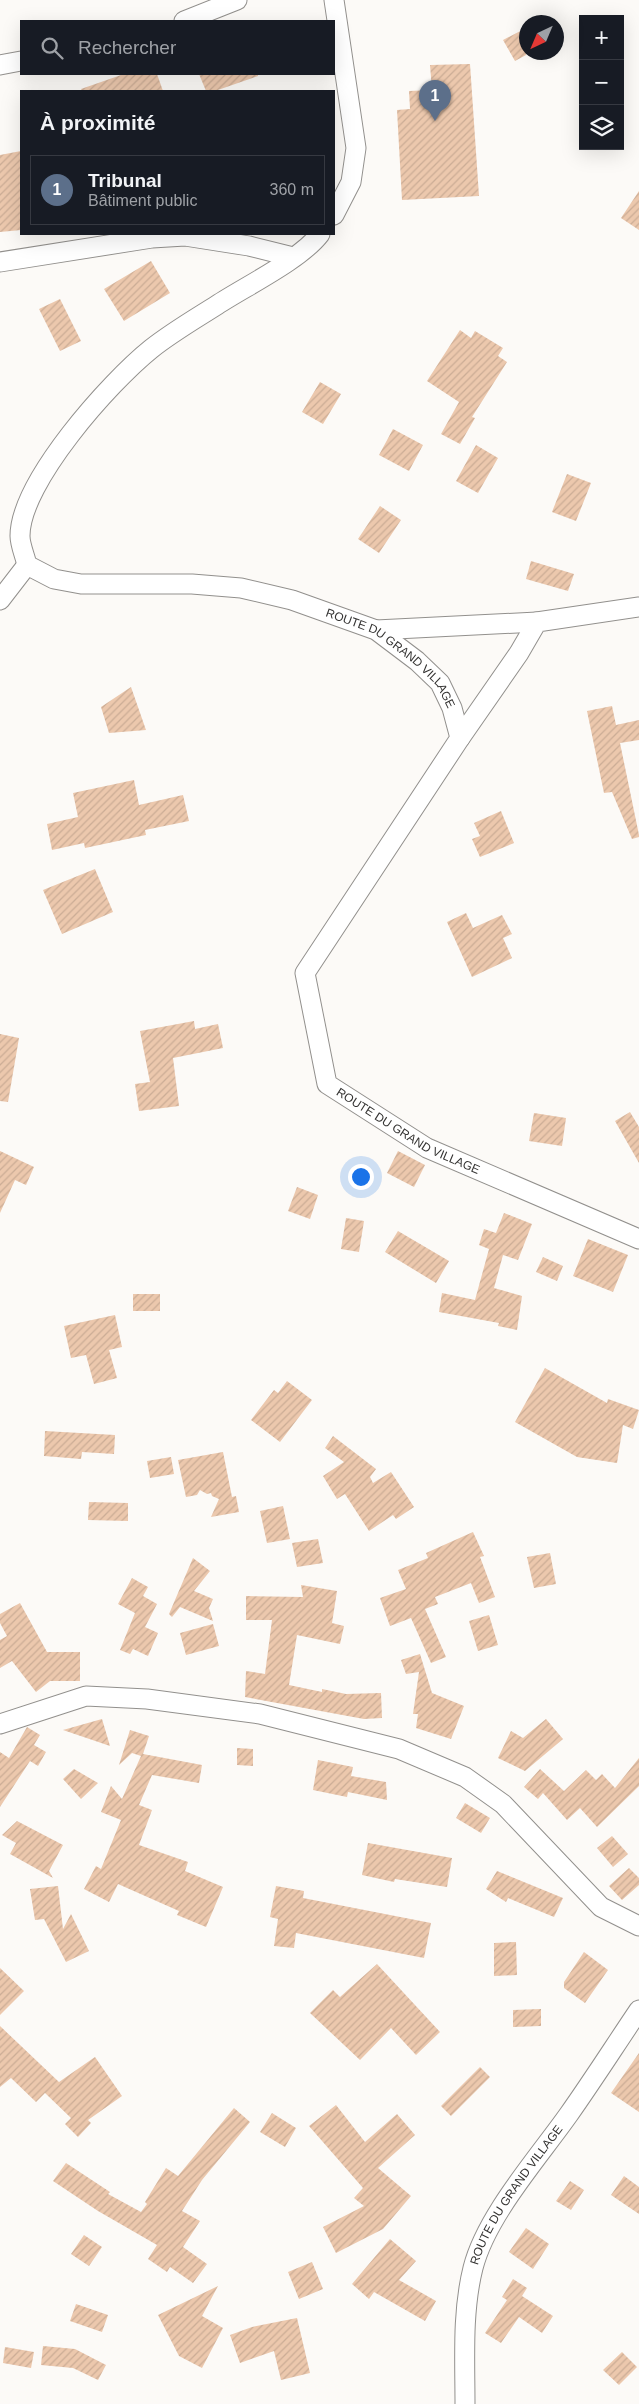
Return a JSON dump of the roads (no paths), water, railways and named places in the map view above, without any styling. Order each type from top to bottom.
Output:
[{"type":"street","points":[[187,20],[237,0]]},
{"type":"street","points":[[334,0],[356,148],[351,182],[335,213]]},
{"type":"street","points":[[0,65],[20,61]]},
{"type":"street","points":[[0,600],[28,565],[20,536],[24,511],[50,463],[76,428],[108,392],[150,350],[293,256],[319,235]]},
{"type":"street","points":[[0,262],[152,238],[185,236],[249,246],[293,256]]},
{"type":"street","name":"ROUTE DU GRAND VILLAGE","points":[[28,565],[54,579],[81,584],[192,584],[240,588],[292,600],[376,630],[417,661],[440,684],[452,708],[460,738],[305,973],[327,1084],[427,1148],[639,1239]]},
{"type":"street","points":[[376,630],[537,622],[639,607]]},
{"type":"street","points":[[460,738],[519,654],[537,622]]},
{"type":"street","points":[[0,1724],[86,1696],[147,1699],[260,1714],[399,1749],[465,1778],[503,1804],[601,1907],[639,1926]]},
{"type":"street","name":"ROUTE DU GRAND VILLAGE","points":[[465,2404],[466,2321],[473,2268],[481,2243],[510,2195],[571,2112],[639,2010]]},
{"type":"place","name":"Tribunal","points":[[435,121]]}]
